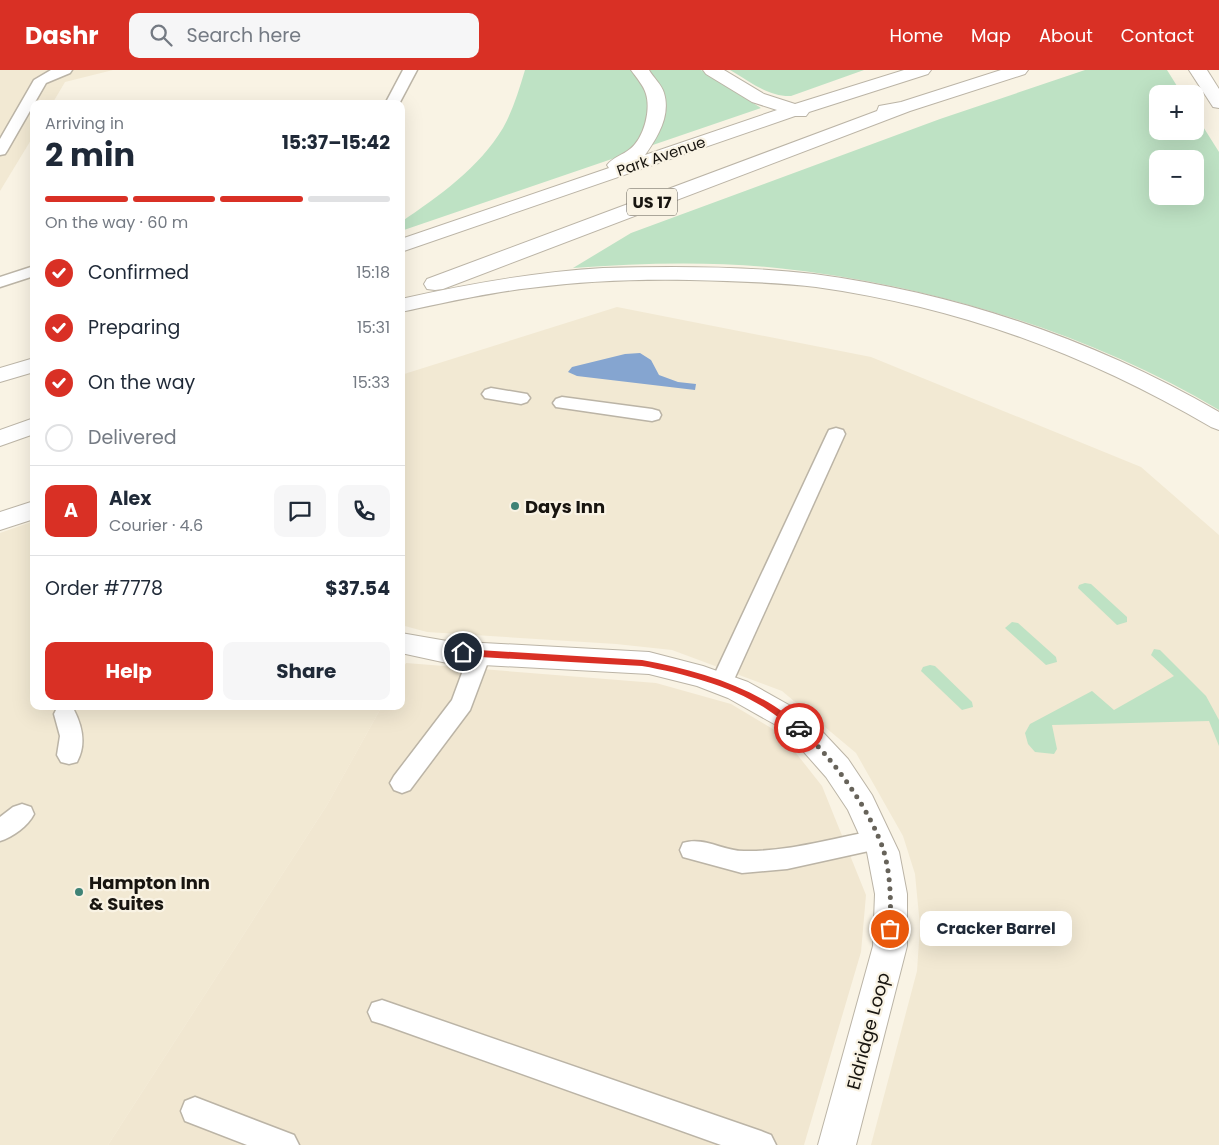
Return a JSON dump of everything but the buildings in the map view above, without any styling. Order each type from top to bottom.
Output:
[{"type":"main road","points":[[591,180],[638,152],[651,132],[657,108],[655,92],[640,70]]},
{"type":"main road","points":[[712,70],[758,98],[792,111],[820,115],[847,115],[904,107]]},
{"type":"main road","name":"Park Avenue","points":[[405,245],[792,111],[922,70]]},
{"type":"main road","name":"US 17","points":[[405,295],[904,107],[1019,70]]},
{"type":"main road","points":[[1198,70],[1219,102]]},
{"type":"main road","points":[[405,305],[466,291],[548,278],[652,273],[748,276],[814,281],[928,302],[1032,334],[1106,362],[1164,390],[1219,422]]},
{"type":"main road","points":[[0,359],[30,357]]},
{"type":"main road","points":[[0,375],[30,366]]},
{"type":"main road","points":[[0,438],[30,427]]},
{"type":"main road","points":[[0,522],[30,511]]},
{"type":"main road","name":"Eldridge Loop","points":[[405,644],[433,650],[480,654],[649,664],[703,677],[768,705],[786,717],[806,734],[837,768],[861,804],[884,852],[891,894],[890,946],[837,1145]]},
{"type":"lane","points":[[0,151],[41,80],[55,72],[65,70]]},
{"type":"lane","points":[[394,100],[410,70]]},
{"type":"lane","points":[[0,282],[30,272]]},
{"type":"lane","points":[[491,394],[521,398]]},
{"type":"lane","points":[[562,403],[652,414]]},
{"type":"lane","points":[[721,684],[836,434]]},
{"type":"lane","points":[[402,783],[462,704],[480,654]]},
{"type":"lane","points":[[65,714],[72,736],[69,755]]},
{"type":"lane","points":[[0,831],[22,814]]},
{"type":"lane","points":[[692,850],[742,862],[787,858],[878,840]]},
{"type":"lane","points":[[382,1012],[761,1145]]},
{"type":"lane","points":[[195,1111],[284,1145]]},
{"type":"shaded area","points":[[0,70],[113,70],[65,82],[54,100],[30,100],[30,142],[0,191]]},
{"type":"shaded area","points":[[617,307],[871,357],[1141,467],[1219,535],[1219,1145],[871,1145],[917,971],[920,926],[915,874],[903,836],[856,753],[782,691],[672,650],[616,644],[427,632],[405,626],[405,374]]},
{"type":"shaded area","points":[[30,522],[30,710],[380,710],[327,805],[108,1145],[0,1145],[0,533]]},
{"type":"shaded area","points":[[406,663],[656,683],[731,704],[781,734],[822,786],[866,895],[861,952],[804,1145],[108,1145],[327,805],[380,710],[405,710]]},
{"type":"green space","points":[[525,70],[701,70],[761,108],[405,230],[405,219],[457,180],[482,156],[503,128]]},
{"type":"green space","points":[[730,70],[864,70],[791,96],[783,96],[767,91]]},
{"type":"green space","points":[[1085,70],[1167,70],[1176,85],[1149,85],[1149,140],[1204,140],[1204,128],[1219,152],[1219,410],[1169,382],[1116,357],[1061,335],[949,299],[891,286],[834,275],[726,264],[649,264],[573,268],[631,233],[940,119]]},
{"type":"green space","points":[[1091,584],[1127,617],[1127,622],[1117,625],[1078,588],[1079,585]]},
{"type":"green space","points":[[1012,622],[1018,623],[1056,657],[1057,662],[1046,665],[1005,628]]},
{"type":"green space","points":[[1154,649],[1160,650],[1206,696],[1219,720],[1219,746],[1209,721],[1052,725],[1057,749],[1054,754],[1035,752],[1028,744],[1025,733],[1030,724],[1092,691],[1114,710],[1174,676],[1151,655]]},
{"type":"green space","points":[[935,666],[972,702],[973,707],[962,710],[921,671],[923,667]]},
{"type":"water","points":[[640,353],[651,360],[659,375],[678,382],[696,384],[695,390],[577,376],[568,372],[572,367],[625,354]]},
{"type":"way so far","points":[[799,728],[837,768],[861,804],[884,852],[891,894],[890,929]]},
{"type":"place","name":"Days Inn","points":[[515,506]]},
{"type":"place","name":"Hampton Inn & Suites","points":[[79,892]]},
{"type":"place","name":"Cracker Barrel","points":[[890,929]]},
{"type":"route","points":[[463,652],[642,663],[671,668],[738,690],[768,705],[799,728]]}]
